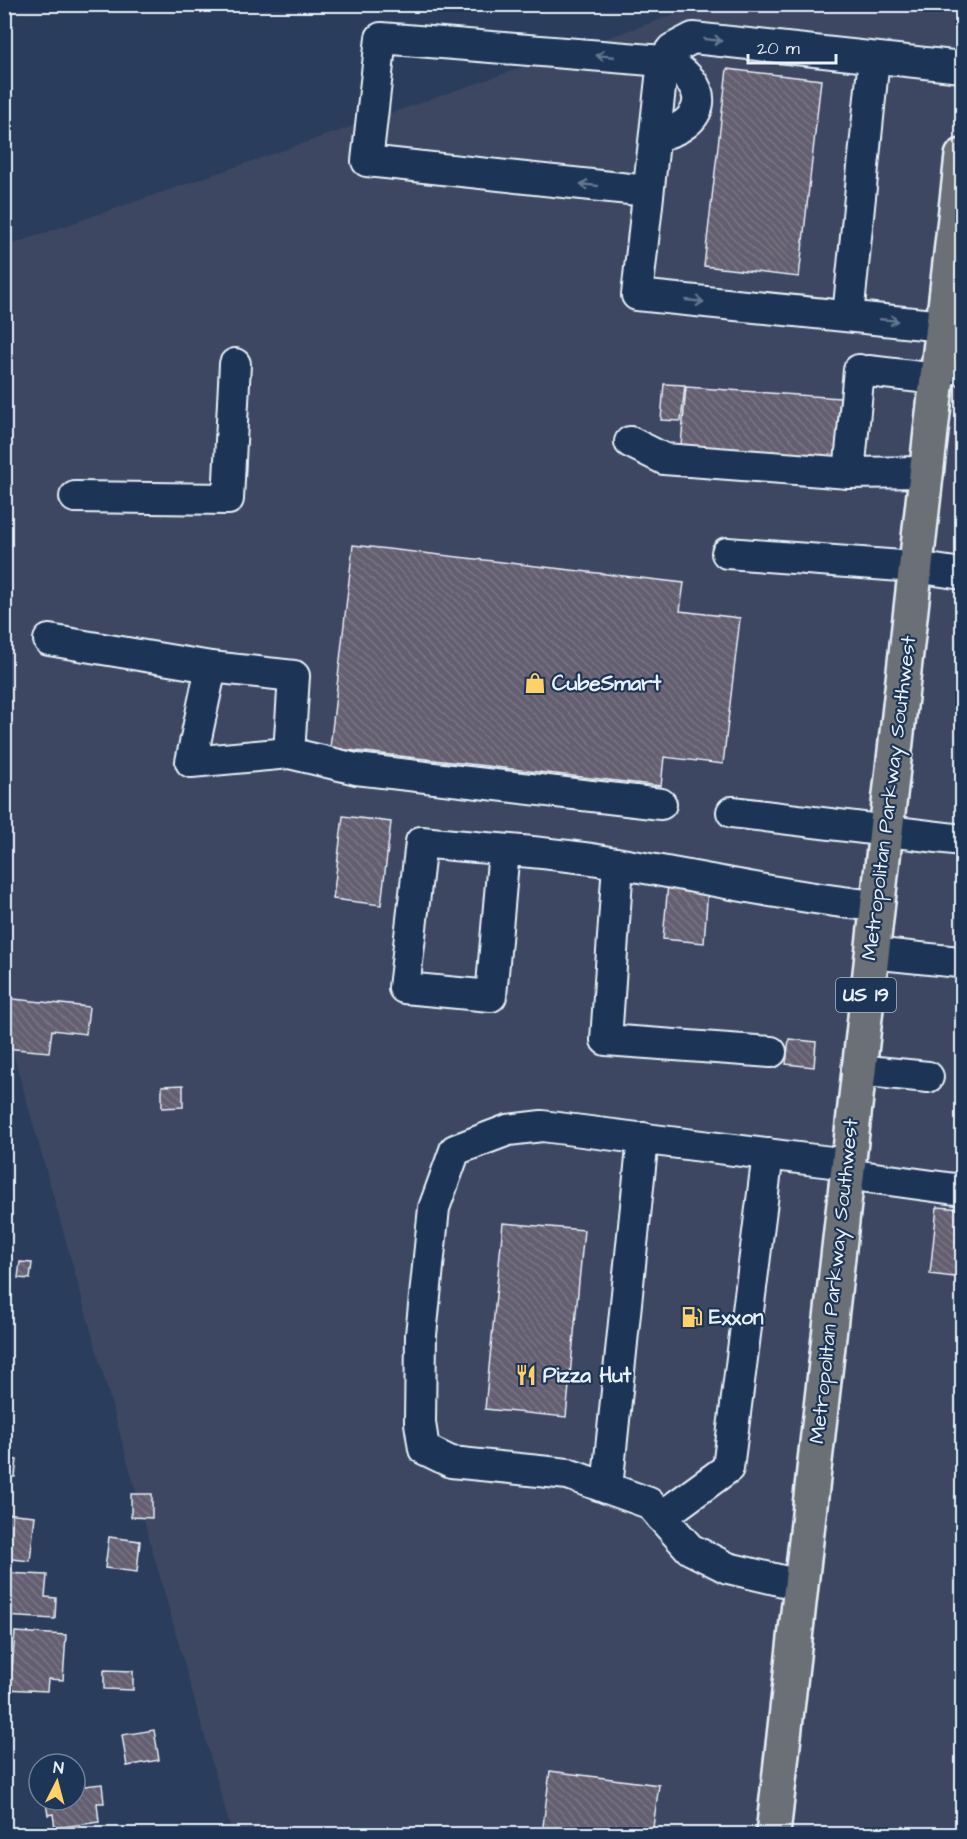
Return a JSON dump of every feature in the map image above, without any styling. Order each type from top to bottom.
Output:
[{"type":"main road","name":"Metropolitan Parkway Southwest","points":[[772,1834],[926,472],[946,372],[963,156]]},
{"type":"street","points":[[648,191],[367,161],[381,38],[663,61],[681,69],[692,79],[697,90],[696,106],[687,125],[675,132],[655,136],[637,295],[848,316],[950,317]]},
{"type":"street","points":[[663,61],[672,49],[693,38],[963,68]]},
{"type":"street","points":[[848,316],[874,58]]},
{"type":"street","points":[[75,497],[228,499],[235,364]]},
{"type":"street","points":[[849,473],[863,370],[946,372]]},
{"type":"street","points":[[630,442],[664,459],[849,473],[926,472]]},
{"type":"street","points":[[727,553],[915,567],[963,574]]},
{"type":"street","points":[[49,640],[211,667],[294,676],[289,753]]},
{"type":"street","points":[[211,667],[191,762],[289,753],[356,769],[661,804]]},
{"type":"street","points":[[732,812],[963,840]]},
{"type":"street","points":[[504,850],[491,996],[404,988],[421,842],[504,850],[618,864],[806,898],[876,906]]},
{"type":"street","points":[[618,864],[606,1040],[771,1052]]},
{"type":"street","points":[[871,953],[959,962]]},
{"type":"street","points":[[857,1070],[928,1077]]},
{"type":"street","points":[[800,1585],[728,1568],[690,1549],[649,1503],[568,1474],[451,1462],[424,1449],[420,1423],[421,1335],[434,1208],[455,1150],[508,1130],[542,1126],[768,1154],[963,1190]]},
{"type":"street","points":[[607,1488],[643,1138]]},
{"type":"street","points":[[661,1517],[728,1468],[768,1154]]},
{"type":"shaded area","points":[[702,5],[962,5],[962,1834],[232,1834],[5,1024],[4,247]]},
{"type":"building","points":[[727,69],[821,80],[799,277],[704,266]]},
{"type":"building","points":[[664,384],[685,385],[681,421],[661,420]]},
{"type":"building","points":[[686,387],[840,398],[835,466],[680,457]]},
{"type":"building","name":"CubeSmart","points":[[353,545],[684,583],[680,611],[740,618],[723,764],[664,757],[661,786],[330,748]]},
{"type":"building","points":[[343,816],[391,822],[381,905],[333,899]]},
{"type":"building","points":[[668,884],[708,887],[704,943],[663,939]]},
{"type":"building","points":[[4,998],[89,1007],[86,1034],[52,1030],[49,1052],[4,1048]]},
{"type":"building","points":[[789,1039],[816,1042],[814,1067],[786,1064]]},
{"type":"building","points":[[183,1085],[183,1107],[162,1108],[162,1086]]},
{"type":"building","points":[[937,1207],[962,1209],[962,1278],[930,1274]]},
{"type":"building","points":[[503,1223],[584,1230],[566,1417],[485,1409]]},
{"type":"building","points":[[20,1262],[32,1263],[30,1279],[18,1278]]},
{"type":"building","points":[[4,1434],[10,1434],[8,1459],[17,1460],[15,1477],[4,1476]]},
{"type":"building","points":[[131,1494],[152,1494],[152,1518],[131,1517]]},
{"type":"building","points":[[4,1513],[35,1516],[30,1561],[4,1558]]},
{"type":"building","points":[[109,1537],[140,1541],[137,1572],[105,1568]]},
{"type":"building","points":[[4,1573],[47,1575],[45,1597],[56,1598],[55,1619],[4,1616]]},
{"type":"building","points":[[15,1632],[66,1635],[63,1680],[48,1679],[47,1691],[4,1689],[4,1670],[12,1670]]},
{"type":"building","points":[[104,1670],[133,1671],[133,1690],[104,1689]]},
{"type":"building","points":[[154,1730],[159,1760],[127,1766],[122,1735]]},
{"type":"building","points":[[550,1771],[659,1785],[652,1834],[542,1834]]},
{"type":"building","points":[[102,1784],[104,1803],[97,1803],[99,1822],[55,1828],[53,1814],[48,1815],[48,1812],[87,1812],[87,1786]]},
{"type":"place","name":"CubeSmart","points":[[535,683]]},
{"type":"place","name":"Exxon","points":[[692,1317]]},
{"type":"place","name":"Pizza Hut","points":[[526,1375]]}]
